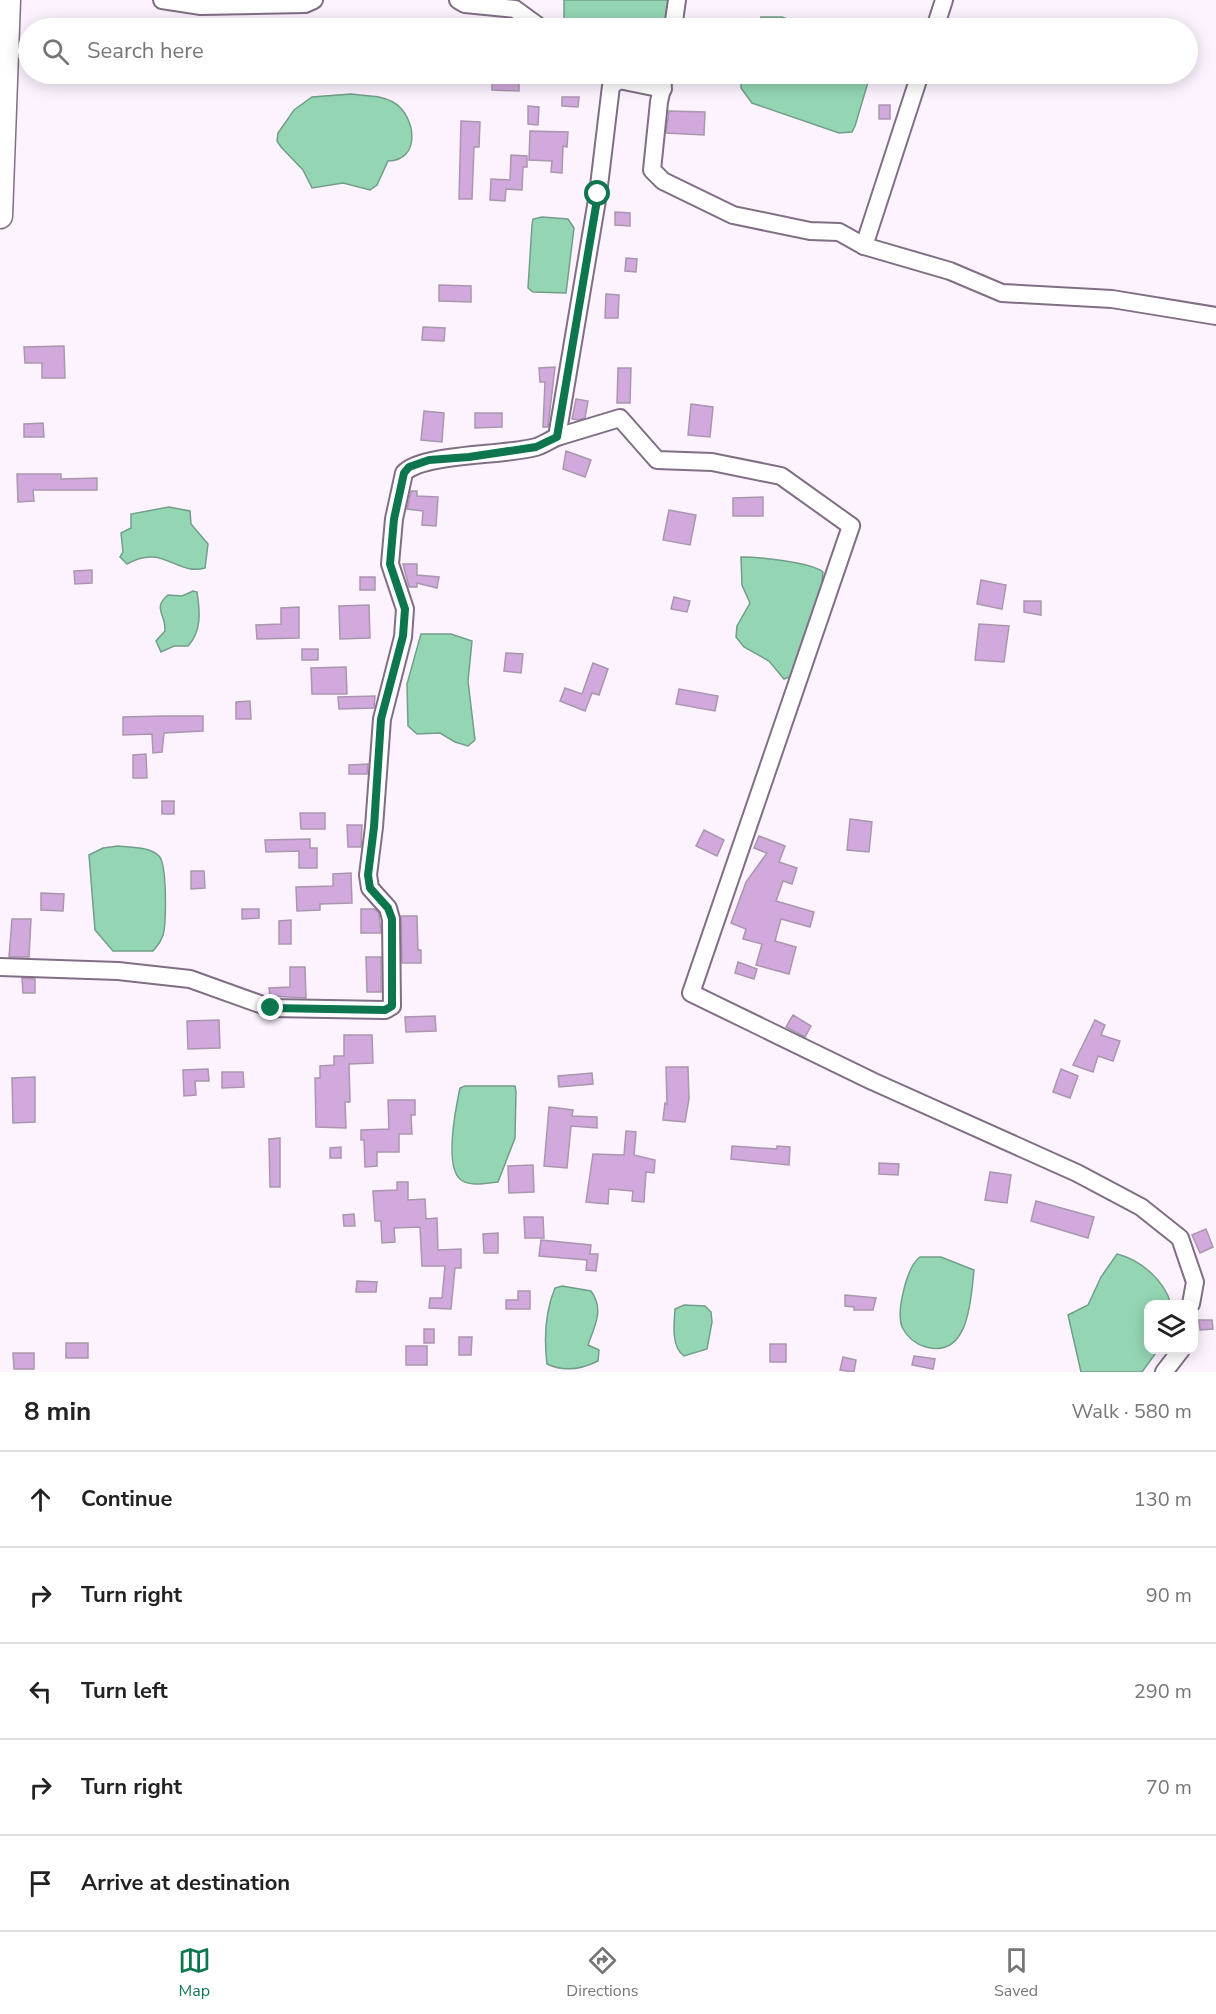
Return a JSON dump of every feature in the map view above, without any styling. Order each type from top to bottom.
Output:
[{"type":"highway","points":[[0,216],[8,0]]},
{"type":"street","points":[[162,0],[201,6],[305,4],[314,0]]},
{"type":"street","points":[[458,0],[465,4],[514,9],[527,18]]},
{"type":"street","points":[[674,18],[677,0]]},
{"type":"street","points":[[938,18],[944,0]]},
{"type":"street","points":[[557,437],[579,320],[605,84]]},
{"type":"street","points":[[664,84],[652,170],[663,181],[733,215],[810,231],[834,231],[864,246],[950,271],[1002,293],[1112,299],[1216,316]]},
{"type":"street","points":[[864,246],[917,84]]},
{"type":"street","points":[[0,967],[118,971],[190,979],[271,1008],[385,1010],[392,1006],[392,919],[388,908],[370,888],[368,875],[374,827],[381,719],[403,636],[405,609],[390,564],[394,519],[404,473],[409,467],[429,460],[469,457],[536,447],[557,437],[620,418],[657,460],[712,462],[781,476],[851,526],[691,993],[861,1076],[1077,1173],[1141,1207],[1180,1238],[1195,1282],[1192,1300]]},
{"type":"street","points":[[1164,1372],[1178,1354]]},
{"type":"shaded area","points":[[564,0],[671,0],[668,18],[564,18]]},
{"type":"shaded area","points":[[782,17],[785,18],[761,18]]},
{"type":"shaded area","points":[[741,84],[868,84],[852,132],[839,133],[752,103],[741,88]]},
{"type":"shaded area","points":[[351,94],[383,98],[401,108],[410,126],[411,146],[399,159],[388,161],[377,185],[370,190],[343,183],[312,188],[303,170],[277,141],[278,133],[294,110],[312,97]]},
{"type":"shaded area","points":[[542,217],[568,219],[574,228],[566,293],[533,292],[528,288],[533,219]]},
{"type":"shaded area","points":[[169,507],[190,511],[191,524],[208,544],[205,568],[186,568],[160,558],[150,557],[139,558],[127,564],[120,557],[123,552],[121,533],[131,528],[131,514]]},
{"type":"shaded area","points":[[741,557],[808,565],[823,572],[821,593],[792,676],[784,679],[769,661],[744,647],[736,637],[737,626],[750,603],[742,585]]},
{"type":"shaded area","points":[[193,591],[197,592],[199,613],[198,627],[193,640],[188,646],[174,646],[161,652],[156,641],[165,631],[160,608],[163,600],[168,595],[182,596]]},
{"type":"shaded area","points":[[421,634],[451,634],[472,641],[468,681],[475,740],[468,746],[455,742],[440,733],[417,734],[408,726],[407,684]]},
{"type":"shaded area","points":[[118,846],[150,851],[159,856],[162,861],[165,924],[163,937],[153,951],[113,951],[95,930],[89,855],[103,848]]},
{"type":"shaded area","points":[[465,1086],[515,1086],[515,1138],[498,1182],[469,1183],[461,1180],[456,1173],[452,1150],[454,1122],[460,1088]]},
{"type":"shaded area","points":[[1117,1254],[1143,1266],[1157,1279],[1168,1295],[1170,1300],[1144,1300],[1144,1354],[1155,1354],[1142,1372],[1081,1372],[1068,1315],[1088,1305],[1101,1277]]},
{"type":"shaded area","points":[[920,1257],[941,1257],[974,1270],[965,1324],[959,1336],[951,1344],[940,1348],[918,1344],[902,1327],[900,1311],[904,1289],[911,1269]]},
{"type":"shaded area","points":[[562,1286],[591,1291],[597,1305],[597,1318],[588,1345],[599,1350],[598,1361],[578,1368],[566,1369],[547,1364],[547,1316],[555,1288]]},
{"type":"shaded area","points":[[684,1305],[705,1306],[711,1312],[712,1322],[707,1349],[684,1356],[677,1347],[674,1328],[675,1309]]},
{"type":"building","points":[[492,84],[519,84],[519,91],[492,90]]},
{"type":"building","points":[[562,97],[579,97],[578,107],[562,106]]},
{"type":"building","points":[[879,105],[890,105],[890,119],[879,119]]},
{"type":"building","points":[[528,106],[539,107],[538,125],[528,124]]},
{"type":"building","points":[[669,111],[705,112],[704,135],[666,133]]},
{"type":"building","points":[[461,121],[480,122],[479,147],[474,147],[472,199],[459,199]]},
{"type":"building","points":[[530,131],[568,132],[567,147],[563,146],[562,173],[551,172],[552,161],[529,160]]},
{"type":"building","points":[[511,155],[527,156],[527,167],[523,167],[522,190],[506,189],[505,201],[490,200],[491,179],[510,180]]},
{"type":"building","points":[[615,212],[630,213],[630,226],[615,225]]},
{"type":"building","points":[[626,258],[637,259],[636,272],[625,271]]},
{"type":"building","points":[[439,285],[471,286],[471,302],[439,301]]},
{"type":"building","points":[[606,294],[619,295],[618,318],[605,318]]},
{"type":"building","points":[[423,327],[445,328],[444,341],[422,340]]},
{"type":"building","points":[[64,346],[65,378],[42,378],[42,363],[25,363],[24,347]]},
{"type":"building","points":[[555,367],[548,427],[543,427],[545,382],[540,382],[539,368]]},
{"type":"building","points":[[618,368],[631,368],[630,403],[617,403]]},
{"type":"building","points":[[576,399],[588,401],[585,418],[578,420],[572,419]]},
{"type":"building","points":[[691,404],[713,407],[710,437],[688,435]]},
{"type":"building","points":[[424,411],[444,413],[442,442],[421,440]]},
{"type":"building","points":[[475,413],[502,413],[502,427],[475,428]]},
{"type":"building","points":[[43,423],[44,437],[24,437],[24,424]]},
{"type":"building","points":[[566,451],[591,460],[585,477],[563,469]]},
{"type":"building","points":[[17,474],[61,474],[61,479],[97,478],[97,490],[33,490],[34,501],[18,502]]},
{"type":"building","points":[[411,491],[417,491],[417,496],[438,497],[436,526],[422,525],[423,511],[407,509]]},
{"type":"building","points":[[763,497],[763,516],[733,516],[733,498]]},
{"type":"building","points":[[669,510],[696,515],[690,545],[663,540]]},
{"type":"building","points":[[403,564],[417,564],[417,575],[439,577],[437,588],[417,583],[417,587],[409,587]]},
{"type":"building","points":[[92,570],[92,583],[75,584],[74,571]]},
{"type":"building","points":[[360,577],[375,577],[375,590],[360,590]]},
{"type":"building","points":[[981,580],[1006,585],[1002,609],[977,604]]},
{"type":"building","points":[[674,597],[690,601],[687,612],[671,609]]},
{"type":"building","points":[[1024,601],[1041,601],[1041,615],[1024,612]]},
{"type":"building","points":[[369,605],[370,638],[340,639],[339,606]]},
{"type":"building","points":[[299,607],[299,638],[257,639],[256,625],[281,624],[281,608]]},
{"type":"building","points":[[979,624],[1009,626],[1004,662],[975,660]]},
{"type":"building","points":[[302,649],[318,649],[318,660],[302,660]]},
{"type":"building","points":[[506,653],[523,654],[521,673],[504,671]]},
{"type":"building","points":[[593,663],[608,669],[599,695],[592,693],[585,711],[560,701],[565,688],[582,694]]},
{"type":"building","points":[[346,667],[347,694],[312,694],[311,668]]},
{"type":"building","points":[[679,689],[718,696],[715,711],[676,704]]},
{"type":"building","points":[[375,696],[374,708],[339,709],[338,697]]},
{"type":"building","points":[[250,701],[251,719],[236,719],[236,702]]},
{"type":"building","points":[[203,716],[203,731],[164,733],[162,752],[153,753],[152,734],[123,735],[123,717]]},
{"type":"building","points":[[146,754],[147,778],[133,778],[133,755]]},
{"type":"building","points":[[368,764],[367,774],[349,774],[349,765]]},
{"type":"building","points":[[162,801],[174,801],[174,814],[162,814]]},
{"type":"building","points":[[300,813],[325,813],[325,829],[301,829]]},
{"type":"building","points":[[850,819],[872,822],[869,852],[847,850]]},
{"type":"building","points":[[347,825],[362,825],[361,847],[348,847]]},
{"type":"building","points":[[704,830],[724,840],[717,856],[696,846]]},
{"type":"building","points":[[759,836],[785,846],[779,862],[797,868],[792,884],[783,881],[776,901],[814,912],[810,927],[781,919],[775,941],[796,947],[789,974],[756,965],[762,944],[743,939],[746,929],[731,923],[746,882],[767,853],[754,848]]},
{"type":"building","points":[[310,839],[310,848],[317,848],[317,868],[299,868],[299,851],[266,852],[265,840]]},
{"type":"building","points":[[191,871],[204,871],[205,888],[191,889]]},
{"type":"building","points":[[351,873],[352,903],[320,904],[320,910],[297,911],[296,887],[333,886],[333,874]]},
{"type":"building","points":[[41,893],[64,894],[63,911],[41,910]]},
{"type":"building","points":[[242,909],[259,909],[259,918],[242,919]]},
{"type":"building","points":[[361,909],[374,909],[379,913],[381,933],[361,933]]},
{"type":"building","points":[[401,916],[417,916],[418,950],[421,950],[421,963],[402,963]]},
{"type":"building","points":[[12,919],[31,919],[29,957],[9,957]]},
{"type":"building","points":[[291,920],[291,944],[279,944],[279,921]]},
{"type":"building","points":[[366,957],[381,957],[381,992],[367,992]]},
{"type":"building","points":[[738,962],[757,969],[754,979],[735,973]]},
{"type":"building","points":[[290,967],[305,967],[306,998],[270,996],[269,988],[290,987]]},
{"type":"building","points":[[22,978],[35,979],[35,993],[23,993]]},
{"type":"building","points":[[793,1015],[811,1026],[805,1037],[786,1027]]},
{"type":"building","points":[[435,1016],[436,1031],[406,1032],[405,1017]]},
{"type":"building","points":[[219,1020],[220,1048],[188,1049],[187,1021]]},
{"type":"building","points":[[1095,1020],[1105,1025],[1101,1035],[1120,1041],[1113,1061],[1098,1056],[1093,1072],[1073,1065]]},
{"type":"building","points":[[344,1035],[372,1035],[373,1063],[349,1064],[350,1102],[345,1102],[346,1128],[316,1127],[315,1078],[320,1078],[320,1066],[334,1065],[334,1056],[344,1056]]},
{"type":"building","points":[[666,1067],[688,1067],[689,1099],[685,1122],[663,1120],[665,1103],[667,1104]]},
{"type":"building","points":[[208,1069],[209,1081],[195,1081],[196,1095],[184,1096],[183,1070]]},
{"type":"building","points":[[1061,1069],[1078,1076],[1070,1098],[1053,1092]]},
{"type":"building","points":[[222,1072],[243,1072],[244,1087],[222,1088]]},
{"type":"building","points":[[592,1073],[593,1084],[559,1087],[558,1076]]},
{"type":"building","points":[[35,1077],[35,1122],[13,1123],[12,1078]]},
{"type":"building","points":[[388,1100],[415,1100],[415,1115],[411,1115],[412,1134],[399,1134],[399,1152],[377,1152],[377,1166],[365,1167],[364,1140],[361,1140],[361,1130],[389,1129]]},
{"type":"building","points":[[549,1107],[573,1110],[572,1116],[597,1117],[597,1128],[571,1126],[567,1168],[544,1166]]},
{"type":"building","points":[[626,1131],[636,1132],[634,1155],[655,1160],[654,1173],[646,1172],[644,1202],[632,1201],[633,1191],[609,1189],[608,1204],[586,1202],[593,1154],[624,1155]]},
{"type":"building","points":[[280,1138],[280,1187],[270,1187],[269,1139]]},
{"type":"building","points":[[732,1146],[777,1149],[777,1146],[790,1147],[789,1165],[731,1159]]},
{"type":"building","points":[[341,1147],[341,1158],[330,1158],[330,1148]]},
{"type":"building","points":[[879,1163],[899,1164],[898,1175],[879,1174]]},
{"type":"building","points":[[533,1165],[534,1192],[509,1193],[508,1166]]},
{"type":"building","points":[[990,1172],[1011,1175],[1007,1203],[985,1200]]},
{"type":"building","points":[[397,1182],[408,1182],[408,1200],[425,1199],[426,1219],[437,1218],[438,1250],[461,1249],[461,1268],[455,1268],[451,1309],[429,1308],[430,1298],[442,1298],[445,1266],[422,1266],[420,1227],[394,1228],[395,1242],[382,1243],[381,1221],[375,1221],[373,1191],[397,1190]]},
{"type":"building","points":[[1036,1201],[1094,1217],[1088,1238],[1031,1221]]},
{"type":"building","points":[[354,1214],[355,1226],[344,1226],[343,1215]]},
{"type":"building","points":[[524,1217],[543,1217],[544,1238],[525,1238]]},
{"type":"building","points":[[1206,1229],[1213,1247],[1200,1253],[1192,1235]]},
{"type":"building","points":[[498,1233],[498,1253],[484,1253],[483,1234]]},
{"type":"building","points":[[541,1240],[591,1245],[590,1254],[598,1254],[596,1271],[586,1270],[587,1260],[539,1256]]},
{"type":"building","points":[[357,1281],[377,1282],[376,1292],[356,1292]]},
{"type":"building","points":[[518,1291],[530,1291],[530,1309],[506,1309],[506,1300],[518,1300]]},
{"type":"building","points":[[845,1295],[876,1298],[873,1310],[854,1310],[854,1307],[845,1306]]},
{"type":"building","points":[[1199,1320],[1212,1320],[1213,1329],[1200,1330]]},
{"type":"building","points":[[424,1329],[434,1329],[434,1343],[424,1343]]},
{"type":"building","points":[[459,1337],[472,1337],[471,1355],[459,1355]]},
{"type":"building","points":[[66,1343],[88,1343],[88,1358],[66,1358]]},
{"type":"building","points":[[770,1344],[786,1344],[786,1362],[770,1362]]},
{"type":"building","points":[[406,1346],[427,1346],[427,1365],[406,1365]]},
{"type":"building","points":[[13,1353],[34,1353],[34,1369],[14,1369]]},
{"type":"building","points":[[914,1356],[935,1359],[933,1369],[912,1365]]},
{"type":"building","points":[[843,1357],[856,1360],[854,1372],[840,1370]]},
{"type":"route","points":[[271,1008],[385,1010],[392,1006],[394,999],[392,919],[388,908],[370,888],[368,875],[382,736],[381,719],[403,636],[405,609],[390,564],[394,519],[404,473],[409,467],[429,460],[469,457],[536,447],[557,437],[577,332],[598,194]]}]
